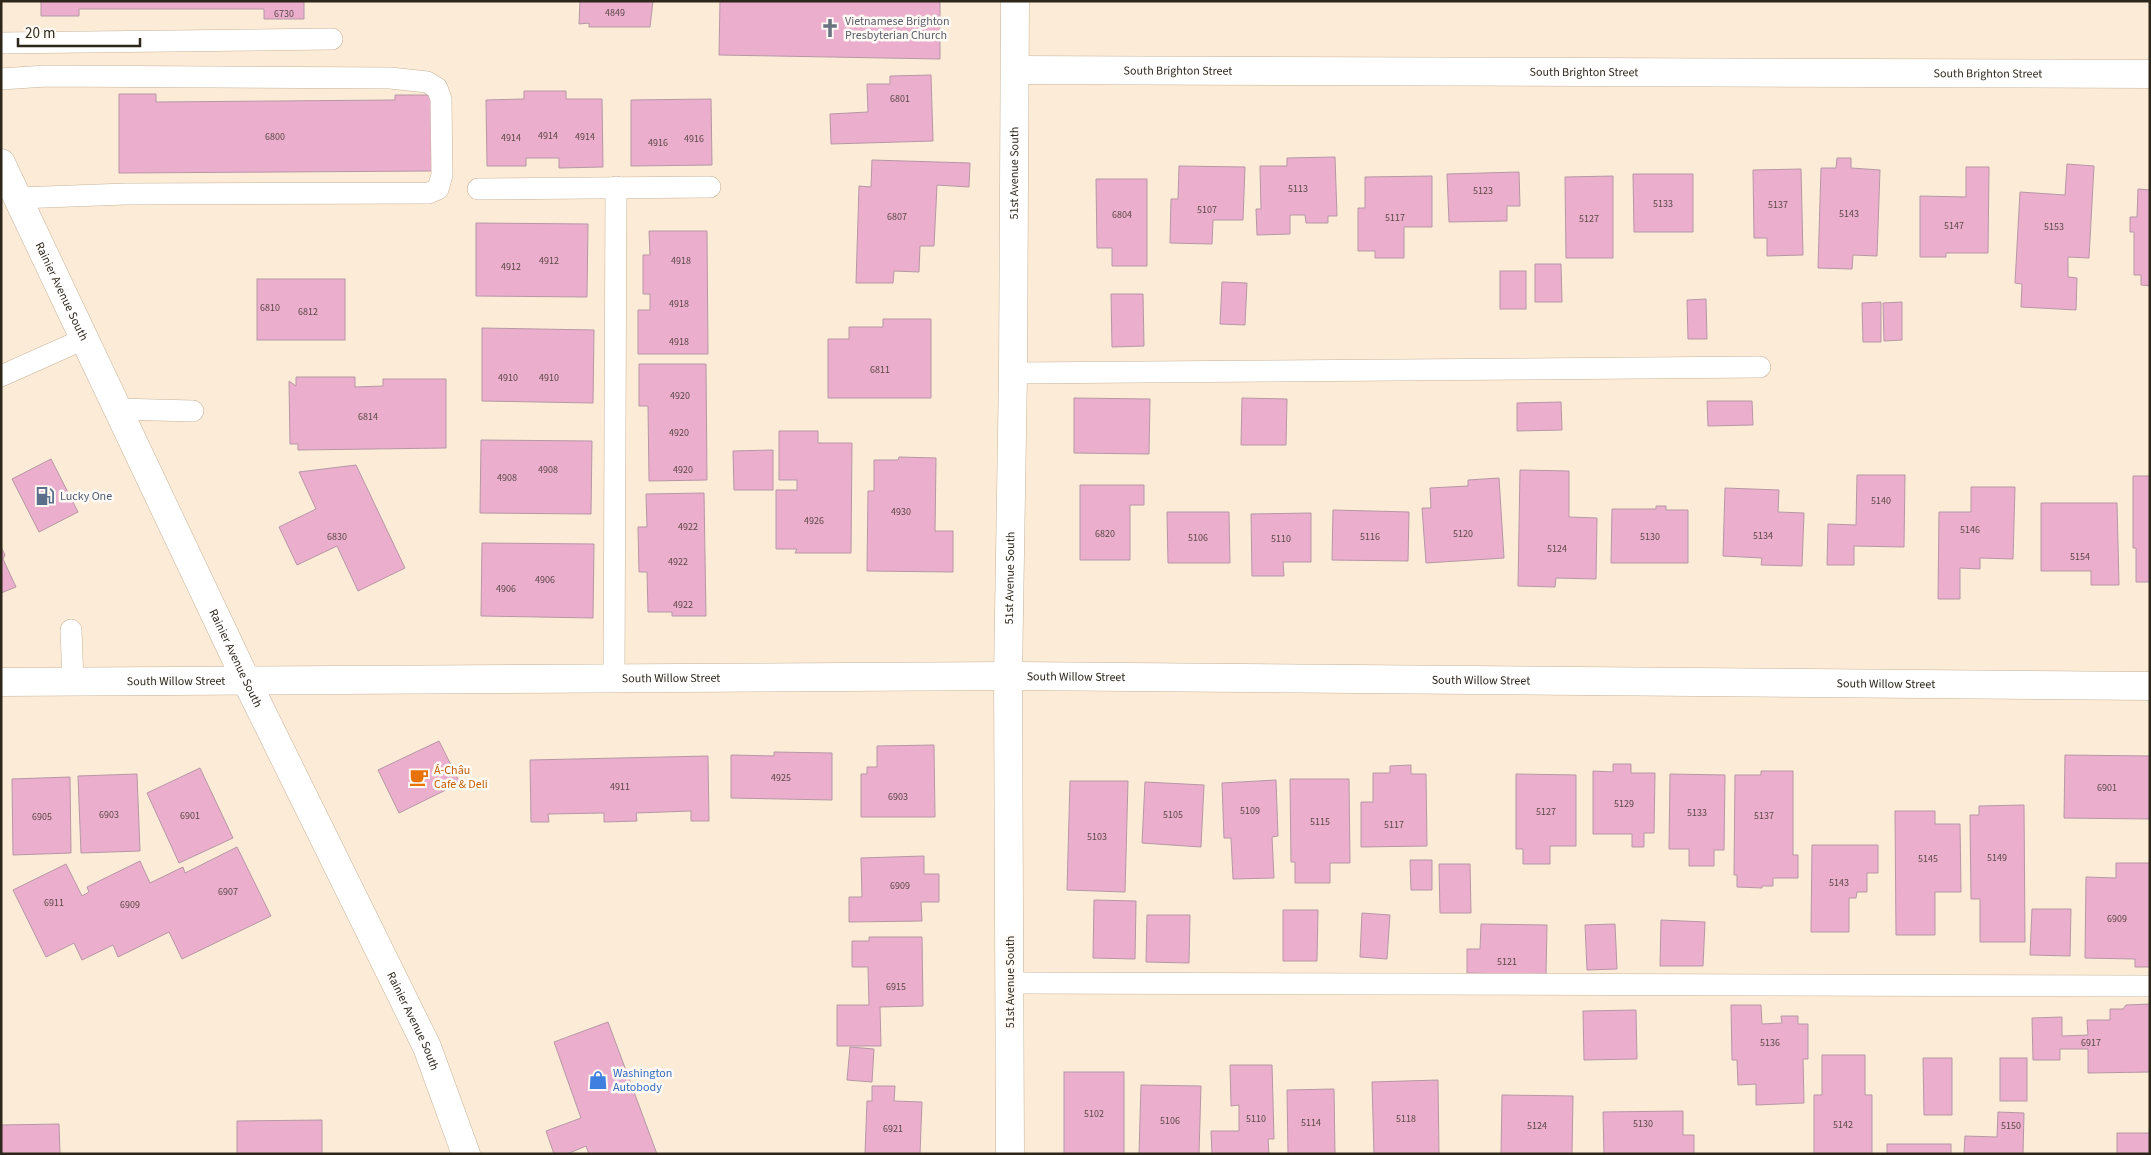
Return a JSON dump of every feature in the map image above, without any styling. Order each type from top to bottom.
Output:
[{"type":"street","name":"51st Avenue South","points":[[1010,1154],[1008,676],[1013,373],[1015,1]]},
{"type":"street","name":"South Brighton Street","points":[[1016,70],[2150,74]]},
{"type":"street","name":"Rainier Avenue South","points":[[1,163],[246,680],[427,1047],[466,1154]]},
{"type":"street","name":"South Willow Street","points":[[1,682],[1008,676],[2150,686]]},
{"type":"lane","points":[[1,43],[332,39]]},
{"type":"lane","points":[[1,79],[46,76],[390,78],[427,82],[437,88],[441,100],[442,175],[438,189],[429,194],[126,194],[18,198]]},
{"type":"lane","points":[[614,678],[616,187]]},
{"type":"lane","points":[[478,189],[710,187]]},
{"type":"lane","points":[[1,376],[84,338]]},
{"type":"lane","points":[[1013,373],[1760,367]]},
{"type":"lane","points":[[118,409],[193,411]]},
{"type":"lane","points":[[71,630],[73,682]]},
{"type":"lane","points":[[1010,983],[2150,986]]},
{"type":"building","points":[[41,1],[304,1],[304,19],[264,19],[264,9],[79,9],[79,16],[41,16]]},
{"type":"building","points":[[580,1],[653,1],[650,27],[589,27],[589,23],[579,24]]},
{"type":"building","name":"Vietnamese Brighton Presbyterian Church","points":[[720,1],[940,1],[940,59],[719,55]]},
{"type":"building","points":[[931,75],[933,141],[831,144],[830,114],[868,112],[867,84],[890,84],[890,76]]},
{"type":"building","points":[[524,91],[566,91],[566,99],[602,99],[603,167],[559,168],[559,158],[526,158],[526,166],[487,166],[486,100],[524,99]]},
{"type":"building","points":[[119,94],[156,94],[156,102],[395,100],[395,95],[431,95],[432,171],[119,173]]},
{"type":"building","points":[[711,99],[712,165],[631,166],[631,100]]},
{"type":"building","points":[[1335,157],[1337,216],[1328,216],[1328,223],[1306,223],[1305,215],[1290,215],[1290,234],[1257,235],[1256,209],[1261,209],[1260,166],[1287,166],[1287,158]]},
{"type":"building","points":[[1837,158],[1851,158],[1851,168],[1880,170],[1877,256],[1853,255],[1852,269],[1818,268],[1821,168],[1836,168]]},
{"type":"building","points":[[872,160],[970,163],[969,187],[937,185],[934,246],[920,246],[919,272],[894,271],[893,283],[856,283],[859,186],[871,187]]},
{"type":"building","points":[[2067,164],[2094,166],[2089,258],[2068,257],[2068,277],[2077,278],[2076,310],[2021,307],[2022,284],[2015,283],[2020,192],[2065,195]]},
{"type":"building","points":[[1179,166],[1245,167],[1243,220],[1213,220],[1212,244],[1170,243],[1171,199],[1178,199]]},
{"type":"building","points":[[1966,167],[1989,167],[1988,253],[1946,253],[1946,257],[1920,257],[1920,196],[1966,197]]},
{"type":"building","points":[[1801,169],[1803,255],[1767,256],[1767,238],[1754,238],[1753,170]]},
{"type":"building","points":[[1519,172],[1520,206],[1507,206],[1507,221],[1449,222],[1447,174]]},
{"type":"building","points":[[1633,174],[1693,174],[1693,232],[1634,232]]},
{"type":"building","points":[[1432,176],[1432,227],[1404,227],[1404,258],[1375,258],[1375,251],[1358,251],[1358,208],[1365,208],[1365,177]]},
{"type":"building","points":[[1613,176],[1613,258],[1566,258],[1565,177]]},
{"type":"building","points":[[1096,179],[1147,179],[1147,266],[1112,266],[1112,248],[1097,248]]},
{"type":"building","points":[[2138,189],[2150,190],[2150,286],[2141,285],[2141,275],[2134,275],[2134,232],[2130,232],[2130,217],[2137,217]]},
{"type":"building","points":[[476,223],[588,224],[587,297],[476,296]]},
{"type":"building","points":[[649,231],[707,231],[708,354],[638,354],[638,310],[650,310],[650,294],[643,294],[643,255],[650,255]]},
{"type":"building","points":[[1535,264],[1561,264],[1562,302],[1535,302]]},
{"type":"building","points":[[1500,271],[1526,271],[1526,309],[1500,309]]},
{"type":"building","points":[[257,279],[345,279],[345,340],[257,340]]},
{"type":"building","points":[[1222,282],[1247,283],[1245,325],[1220,324]]},
{"type":"building","points":[[1111,294],[1143,294],[1144,346],[1112,347]]},
{"type":"building","points":[[1706,299],[1707,339],[1688,339],[1687,300]]},
{"type":"building","points":[[1881,302],[1881,342],[1863,342],[1862,303]]},
{"type":"building","points":[[1902,302],[1902,340],[1884,341],[1883,303]]},
{"type":"building","points":[[883,319],[931,319],[931,398],[828,398],[828,339],[849,339],[849,327],[883,327]]},
{"type":"building","points":[[482,328],[594,330],[593,403],[482,401]]},
{"type":"building","points":[[639,364],[706,364],[707,480],[649,481],[648,406],[639,406]]},
{"type":"building","points":[[296,377],[355,377],[355,387],[383,386],[383,379],[446,379],[446,448],[298,450],[298,444],[290,444],[289,381],[296,386]]},
{"type":"building","points":[[1074,398],[1150,399],[1149,454],[1074,453]]},
{"type":"building","points":[[1242,398],[1287,399],[1286,445],[1241,445]]},
{"type":"building","points":[[1707,401],[1752,401],[1753,425],[1708,426]]},
{"type":"building","points":[[1561,402],[1562,430],[1517,431],[1517,403]]},
{"type":"building","points":[[779,431],[818,431],[818,443],[852,443],[851,553],[795,553],[797,549],[776,549],[776,490],[797,490],[797,480],[779,480]]},
{"type":"building","points":[[481,440],[592,441],[591,514],[480,513]]},
{"type":"building","points":[[773,450],[773,490],[734,490],[733,451]]},
{"type":"building","points":[[899,457],[936,458],[935,531],[953,531],[953,572],[867,571],[868,491],[874,491],[874,460],[898,460]]},
{"type":"building","name":"Lucky One","points":[[51,459],[78,512],[39,532],[12,479]]},
{"type":"building","points":[[356,465],[405,568],[358,591],[337,546],[297,565],[279,527],[316,509],[299,472]]},
{"type":"building","points":[[1520,470],[1569,471],[1569,517],[1597,518],[1596,579],[1556,578],[1555,587],[1518,586]]},
{"type":"building","points":[[1857,475],[1905,475],[1904,547],[1854,546],[1854,565],[1827,565],[1828,524],[1856,525]]},
{"type":"building","points":[[2133,476],[2150,476],[2150,582],[2136,582],[2136,548],[2133,548]]},
{"type":"building","points":[[1499,478],[1504,558],[1426,563],[1422,508],[1431,508],[1430,488],[1468,486],[1468,480]]},
{"type":"building","points":[[1080,485],[1144,485],[1144,505],[1130,505],[1130,560],[1080,560]]},
{"type":"building","points":[[1971,487],[2015,487],[2013,559],[1980,558],[1980,569],[1960,568],[1960,599],[1938,599],[1939,512],[1971,512]]},
{"type":"building","points":[[1725,488],[1779,490],[1778,512],[1804,513],[1802,566],[1761,565],[1762,558],[1723,556]]},
{"type":"building","points":[[704,493],[706,616],[672,616],[672,612],[648,612],[647,572],[639,572],[638,527],[647,527],[646,494]]},
{"type":"building","points":[[2041,503],[2117,503],[2119,585],[2091,585],[2091,571],[2041,571]]},
{"type":"building","points":[[1656,506],[1666,506],[1666,510],[1688,510],[1688,563],[1611,563],[1612,509],[1656,509]]},
{"type":"building","points":[[1333,510],[1409,512],[1408,561],[1332,560]]},
{"type":"building","points":[[1167,512],[1229,512],[1230,563],[1168,563]]},
{"type":"building","points":[[1311,513],[1311,562],[1283,562],[1284,576],[1252,576],[1251,514]]},
{"type":"building","points":[[482,543],[594,544],[593,618],[481,616]]},
{"type":"building","points":[[1,547],[5,555],[3,559],[16,587],[1,593]]},
{"type":"building","name":"Á-Châu Cafe & Deli","points":[[439,741],[460,783],[399,813],[378,770]]},
{"type":"building","points":[[934,745],[935,817],[861,817],[861,774],[867,774],[867,767],[877,767],[877,746]]},
{"type":"building","points":[[774,752],[832,753],[832,800],[731,798],[731,755],[774,756]]},
{"type":"building","points":[[2065,755],[2150,756],[2150,819],[2064,818]]},
{"type":"building","points":[[708,756],[709,821],[691,821],[691,811],[636,813],[637,821],[604,822],[604,813],[548,814],[549,822],[531,822],[530,760]]},
{"type":"building","points":[[1613,764],[1631,764],[1631,773],[1655,773],[1654,833],[1644,833],[1644,847],[1632,847],[1632,834],[1593,834],[1593,771],[1613,772]]},
{"type":"building","points":[[1411,765],[1411,774],[1426,774],[1427,846],[1361,847],[1361,802],[1373,802],[1373,773],[1390,773],[1390,766]]},
{"type":"building","points":[[200,768],[233,838],[179,863],[147,793]]},
{"type":"building","points":[[1761,771],[1793,771],[1793,855],[1798,855],[1798,878],[1773,878],[1773,886],[1762,886],[1762,888],[1737,887],[1737,875],[1734,875],[1735,775],[1761,775]]},
{"type":"building","points":[[137,774],[140,851],[81,853],[78,776]]},
{"type":"building","points":[[1516,774],[1576,775],[1576,846],[1550,846],[1550,864],[1523,864],[1523,849],[1516,849]]},
{"type":"building","points":[[1670,774],[1725,775],[1724,850],[1714,850],[1714,866],[1689,866],[1689,849],[1669,849]]},
{"type":"building","points":[[70,777],[71,853],[13,855],[12,779]]},
{"type":"building","points":[[1290,779],[1349,779],[1350,863],[1330,863],[1330,883],[1295,883],[1295,862],[1291,862]]},
{"type":"building","points":[[1276,780],[1278,836],[1272,837],[1274,878],[1233,879],[1231,838],[1224,838],[1222,783]]},
{"type":"building","points":[[1070,781],[1128,781],[1125,892],[1067,890]]},
{"type":"building","points":[[1145,782],[1204,785],[1201,847],[1142,843]]},
{"type":"building","points":[[2024,805],[2025,942],[1980,942],[1980,899],[1971,899],[1970,815],[1979,815],[1979,806]]},
{"type":"building","points":[[1895,811],[1935,811],[1935,824],[1960,824],[1961,892],[1935,892],[1935,935],[1896,935]]},
{"type":"building","points":[[1812,845],[1878,845],[1878,873],[1867,873],[1867,892],[1857,892],[1856,898],[1849,898],[1849,932],[1811,932]]},
{"type":"building","points":[[237,847],[271,916],[182,959],[169,932],[118,957],[113,945],[82,960],[74,943],[46,957],[13,890],[66,864],[82,896],[89,892],[87,887],[140,861],[150,883],[183,867],[185,873]]},
{"type":"building","points":[[924,856],[924,874],[939,874],[939,902],[921,902],[922,921],[849,922],[849,897],[862,897],[861,858]]},
{"type":"building","points":[[1410,860],[1432,860],[1432,890],[1411,890]]},
{"type":"building","points":[[2116,863],[2150,863],[2150,967],[2135,967],[2135,959],[2085,958],[2086,877],[2116,878]]},
{"type":"building","points":[[1439,864],[1470,864],[1471,913],[1440,913]]},
{"type":"building","points":[[1094,900],[1136,901],[1135,959],[1093,958]]},
{"type":"building","points":[[2032,909],[2071,909],[2070,956],[2030,955]]},
{"type":"building","points":[[1283,910],[1318,910],[1317,961],[1283,961]]},
{"type":"building","points":[[1362,913],[1390,915],[1387,959],[1360,957]]},
{"type":"building","points":[[1147,915],[1190,915],[1189,963],[1146,962]]},
{"type":"building","points":[[1661,920],[1705,922],[1703,966],[1660,966]]},
{"type":"building","points":[[1481,924],[1547,925],[1546,975],[1467,973],[1467,949],[1480,949]]},
{"type":"building","points":[[1615,924],[1617,969],[1587,970],[1585,925]]},
{"type":"building","points":[[869,937],[922,937],[923,1006],[880,1007],[881,1046],[837,1046],[837,1005],[869,1005],[868,967],[852,967],[852,941],[869,941]]},
{"type":"building","points":[[2150,1004],[2150,1072],[2088,1073],[2088,1049],[2060,1049],[2060,1060],[2033,1060],[2032,1018],[2062,1017],[2062,1036],[2088,1035],[2087,1020],[2110,1020],[2110,1009],[2123,1009],[2126,1005]]},
{"type":"building","points":[[1731,1005],[1761,1005],[1762,1024],[1782,1023],[1781,1016],[1798,1016],[1798,1024],[1808,1024],[1808,1059],[1803,1059],[1804,1103],[1756,1105],[1756,1084],[1738,1085],[1737,1060],[1732,1060]]},
{"type":"building","points":[[1636,1010],[1637,1059],[1584,1060],[1583,1011]]},
{"type":"building","name":"Washington Autobody","points":[[608,1022],[657,1154],[589,1154],[586,1146],[567,1154],[554,1154],[546,1131],[581,1118],[554,1042]]},
{"type":"building","points":[[850,1047],[874,1049],[872,1082],[847,1080]]},
{"type":"building","points":[[1822,1055],[1865,1055],[1865,1095],[1872,1095],[1872,1154],[1814,1154],[1814,1095],[1822,1095]]},
{"type":"building","points":[[1923,1058],[1952,1058],[1952,1115],[1924,1115]]},
{"type":"building","points":[[2000,1058],[2027,1058],[2027,1101],[2000,1101]]},
{"type":"building","points":[[1230,1065],[1272,1065],[1274,1139],[1268,1139],[1269,1154],[1212,1154],[1211,1131],[1239,1131],[1239,1105],[1231,1106]]},
{"type":"building","points":[[1064,1072],[1124,1072],[1124,1154],[1064,1154]]},
{"type":"building","points":[[1438,1080],[1439,1154],[1374,1154],[1372,1082]]},
{"type":"building","points":[[1141,1085],[1201,1086],[1199,1154],[1139,1154]]},
{"type":"building","points":[[872,1086],[895,1086],[894,1101],[922,1102],[920,1154],[865,1154],[867,1101],[872,1101]]},
{"type":"building","points":[[1334,1089],[1335,1154],[1288,1154],[1287,1090]]},
{"type":"building","points":[[1502,1095],[1573,1096],[1572,1154],[1501,1154]]},
{"type":"building","points":[[1683,1111],[1683,1135],[1694,1135],[1694,1154],[1604,1154],[1603,1112]]},
{"type":"building","points":[[1998,1112],[2024,1113],[2023,1154],[1964,1154],[1965,1136],[1997,1137]]},
{"type":"building","points":[[322,1120],[322,1154],[237,1154],[237,1121]]},
{"type":"building","points":[[59,1124],[60,1154],[1,1154],[1,1125]]},
{"type":"building","points":[[2117,1133],[2150,1133],[2150,1154],[2117,1154]]},
{"type":"building","points":[[1887,1144],[1951,1144],[1951,1154],[1887,1154]]},
{"type":"place","name":"Vietnamese Brighton Presbyterian Church","points":[[830,28]]},
{"type":"place","name":"Lucky One","points":[[45,496]]},
{"type":"place","name":"Á-Châu Cafe & Deli","points":[[419,777]]},
{"type":"place","name":"Washington Autobody","points":[[598,1080]]}]
